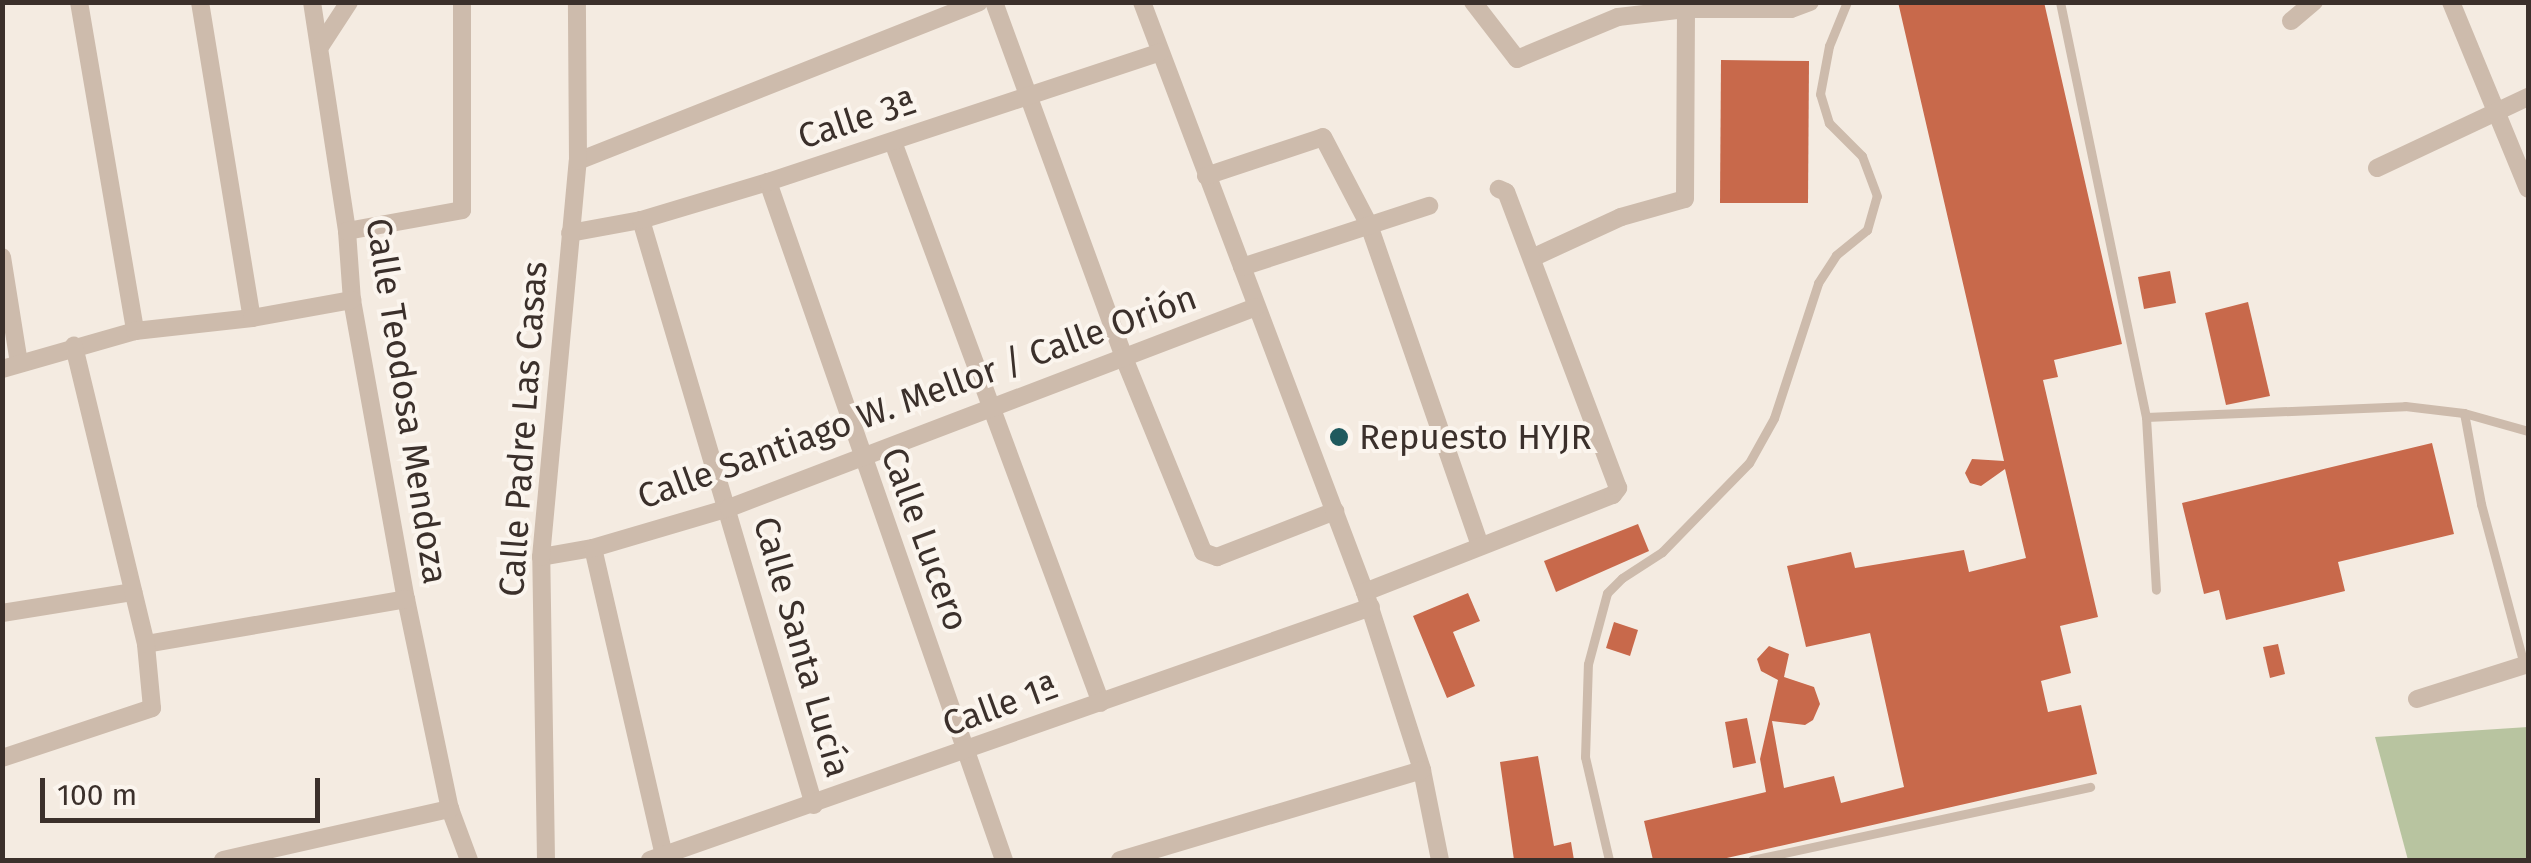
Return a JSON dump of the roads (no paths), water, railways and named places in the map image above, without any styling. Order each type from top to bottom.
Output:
[{"type":"street","points":[[79,2],[134,331]]},
{"type":"street","points":[[200,2],[252,318]]},
{"type":"street","name":"Calle Teodosa Mendoza","points":[[312,2],[322,45],[347,231],[352,300],[406,599],[450,809],[469,860]]},
{"type":"street","points":[[322,45],[350,2]]},
{"type":"street","points":[[347,231],[462,210],[462,2]]},
{"type":"street","name":"Calle Padre Las Casas","points":[[546,860],[541,557],[578,160],[577,2]]},
{"type":"street","points":[[578,160],[979,2]]},
{"type":"street","points":[[994,2],[1124,358],[1203,552],[1217,557],[1334,511]]},
{"type":"street","points":[[1142,2],[1368,599],[1422,770],[1440,860]]},
{"type":"street","points":[[1473,2],[1517,58],[1589,26],[1650,7],[1791,9],[1810,2]]},
{"type":"street","points":[[2291,21],[2314,2]]},
{"type":"street","points":[[2451,2],[2528,189]]},
{"type":"street","points":[[1498,188],[1506,192],[1532,258],[1621,217],[1684,199],[1686,8]]},
{"type":"street","name":"Calle 3ª","points":[[570,233],[641,220],[768,182],[1160,52]]},
{"type":"street","points":[[2376,168],[2528,97]]},
{"type":"street","points":[[1206,176],[1322,138],[1369,225],[1480,546]]},
{"type":"street","points":[[893,142],[1101,703]]},
{"type":"street","name":"Calle Lucero","points":[[768,182],[860,456],[1004,860]]},
{"type":"street","points":[[1242,267],[1428,206]]},
{"type":"street","name":"Calle Santa Lucía","points":[[641,220],[814,806]]},
{"type":"street","points":[[2,256],[10,366],[134,331],[252,318],[352,300]]},
{"type":"street","name":"Calle 1ª","points":[[657,858],[1101,703],[1368,599],[1480,546],[1614,495],[1618,488],[1532,258]]},
{"type":"street","name":"Calle Santiago W. Mellor / Calle Orión","points":[[541,557],[593,548],[729,508],[1256,307]]},
{"type":"street","points":[[3,756],[152,708],[146,644],[74,346]]},
{"type":"street","points":[[593,548],[657,858]]},
{"type":"street","points":[[2,613],[133,592]]},
{"type":"street","points":[[146,644],[406,599]]},
{"type":"street","points":[[2417,700],[2526,664]]},
{"type":"street","points":[[1120,860],[1422,770]]},
{"type":"street","points":[[223,860],[450,809]]},
{"type":"lane","points":[[1608,860],[1585,758],[1588,664],[1607,594],[1622,578],[1662,552],[1748,463],[1774,418],[1818,283],[1836,255],[1867,230],[1877,196],[1862,156],[1829,123],[1820,94],[1830,46],[1847,2]]},
{"type":"lane","points":[[2060,2],[2146,417],[2156,590]]},
{"type":"lane","points":[[2146,417],[2405,406],[2464,413],[2528,432]]},
{"type":"lane","points":[[2464,413],[2482,504],[2526,664]]},
{"type":"lane","points":[[1752,860],[2090,787]]},
{"type":"place","name":"Repuesto HYJR","points":[[1339,437]]}]
